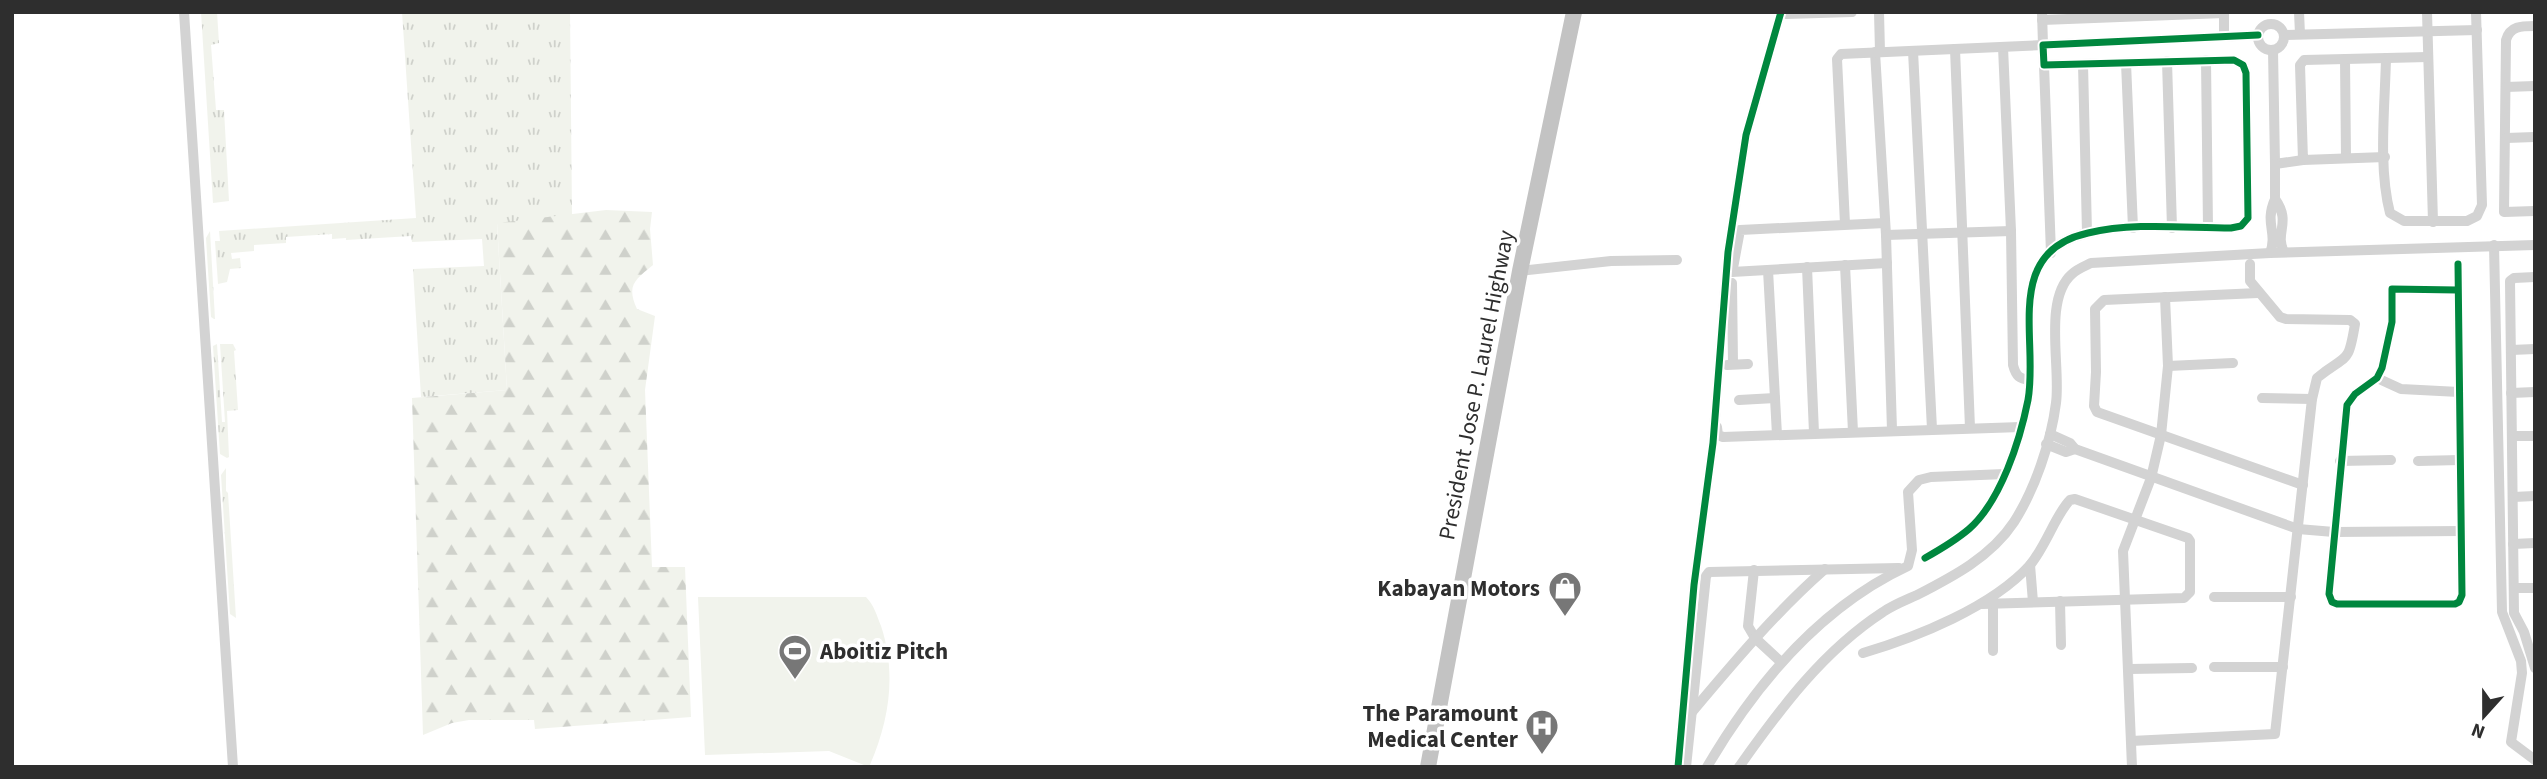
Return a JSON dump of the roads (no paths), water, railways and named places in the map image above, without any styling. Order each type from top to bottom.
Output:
[{"type":"highway","name":"President Jose P. Laurel Highway","points":[[1428,767],[1520,271],[1574,12]]},
{"type":"street","points":[[184,12],[233,767]]},
{"type":"street","points":[[1678,767],[1694,584],[1713,443],[1728,253],[1745,135],[1783,13],[1852,12]]},
{"type":"street","points":[[1879,12],[1878,52],[1892,430]]},
{"type":"street","points":[[2299,12],[2300,34]]},
{"type":"street","points":[[2427,12],[2433,222]]},
{"type":"street","points":[[2386,58],[2385,157],[2390,214],[2404,221],[2433,222],[2467,221],[2477,216],[2482,205],[2476,12]]},
{"type":"street","points":[[2051,254],[2042,16],[2224,13],[2224,37]]},
{"type":"street","points":[[2269,24],[2280,28],[2284,35],[2280,46],[2273,50],[2262,46],[2258,35],[2262,28],[2269,24]]},
{"type":"street","points":[[2535,26],[2514,28],[2508,32],[2506,40],[2504,212],[2535,211]]},
{"type":"street","points":[[2284,35],[2477,30]]},
{"type":"street","points":[[1844,224],[1837,59],[1841,54],[2258,35]]},
{"type":"street","points":[[2003,47],[2011,231],[2013,365],[2016,375],[2030,380]]},
{"type":"street","points":[[1955,49],[1970,428]]},
{"type":"street","points":[[2270,253],[2273,237],[2269,219],[2275,198],[2273,50]]},
{"type":"street","points":[[1913,51],[1932,429]]},
{"type":"street","points":[[2303,160],[2300,65],[2304,60],[2428,57]]},
{"type":"street","points":[[2345,59],[2346,158]]},
{"type":"street","points":[[1925,558],[1971,527],[1986,510],[2005,474],[2021,427],[2030,380],[2028,298],[2032,282],[2044,260],[2056,247],[2087,233],[2133,228],[2241,226],[2246,222],[2249,211],[2246,73],[2243,65],[2234,60],[2206,60],[2044,65]]},
{"type":"street","points":[[2206,60],[2208,228]]},
{"type":"street","points":[[2167,61],[2172,228]]},
{"type":"street","points":[[2126,63],[2133,228]]},
{"type":"street","points":[[2083,64],[2087,233]]},
{"type":"street","points":[[2506,87],[2535,86]]},
{"type":"street","points":[[2506,138],[2535,137]]},
{"type":"street","points":[[2275,164],[2303,160],[2385,157]]},
{"type":"street","points":[[2275,198],[2284,218],[2280,244],[2284,252]]},
{"type":"street","points":[[1748,364],[1729,365],[1732,272],[1738,232],[1885,223]]},
{"type":"street","points":[[1886,235],[2011,231]]},
{"type":"street","points":[[2494,245],[2501,612],[2521,661],[2522,673],[2511,742],[2535,760]]},
{"type":"street","points":[[1739,767],[1775,715],[1839,646],[1884,611],[1962,570],[1989,550],[2013,523],[2033,484],[2048,439],[2057,399],[2056,309],[2063,286],[2072,274],[2091,263],[2284,252],[2535,245]]},
{"type":"street","points":[[1520,271],[1611,261],[1677,260]]},
{"type":"street","points":[[1732,272],[1887,262]]},
{"type":"street","points":[[2131,741],[2275,734],[2312,399],[2317,378],[2350,354],[2354,321],[2280,317],[2250,281],[2250,264]]},
{"type":"street","points":[[2457,290],[2392,289],[2392,322],[2388,349],[2377,378],[2355,394],[2347,405],[2329,594],[2332,602],[2337,604],[2455,604],[2462,595],[2458,264]]},
{"type":"street","points":[[1845,265],[1853,432]]},
{"type":"street","points":[[1807,267],[1814,433]]},
{"type":"street","points":[[1769,270],[1777,435]]},
{"type":"street","points":[[2535,277],[2514,278],[2510,281],[2514,613],[2529,632],[2535,668]]},
{"type":"street","points":[[2258,293],[2104,300],[2095,309],[2095,408],[2097,412],[2303,485]]},
{"type":"street","points":[[2012,299],[2028,298]]},
{"type":"street","points":[[2132,767],[2123,551],[2151,478],[2161,435],[2168,366],[2165,298]]},
{"type":"street","points":[[2511,350],[2535,349]]},
{"type":"street","points":[[2168,366],[2233,363]]},
{"type":"street","points":[[2377,378],[2401,389],[2459,391]]},
{"type":"street","points":[[2511,393],[2535,392]]},
{"type":"street","points":[[1739,400],[1775,398]]},
{"type":"street","points":[[2262,398],[2312,399]]},
{"type":"street","points":[[1719,411],[1717,430],[1718,435],[1723,437],[2021,427]]},
{"type":"street","points":[[2512,436],[2535,436]]},
{"type":"street","points":[[2048,439],[2070,443],[2075,449],[2151,478],[2298,529],[2333,532],[2461,531]]},
{"type":"street","points":[[2340,461],[2391,460]]},
{"type":"street","points":[[2417,461],[2460,460]]},
{"type":"street","points":[[1707,767],[1731,725],[1781,662],[1828,617],[1872,583],[1903,568],[1911,561],[1908,492],[1913,484],[1931,478],[2005,474]]},
{"type":"street","points":[[2513,496],[2535,496]]},
{"type":"street","points":[[1863,653],[1895,644],[1987,604],[2030,565],[2070,500],[2075,499],[2189,539],[2190,592],[2184,597],[1987,604]]},
{"type":"street","points":[[2513,544],[2535,543]]},
{"type":"street","points":[[2030,565],[2033,603]]},
{"type":"street","points":[[1867,568],[1872,583]]},
{"type":"street","points":[[1686,767],[1706,576],[1713,571],[1903,568]]},
{"type":"street","points":[[1692,712],[1755,638],[1796,594],[1825,569]]},
{"type":"street","points":[[1754,570],[1748,626],[1755,638],[1781,662]]},
{"type":"street","points":[[2514,588],[2535,588]]},
{"type":"street","points":[[2214,597],[2291,597]]},
{"type":"street","points":[[2060,601],[2061,645]]},
{"type":"street","points":[[1987,604],[1993,651]]},
{"type":"street","points":[[2214,667],[2283,667]]},
{"type":"street","points":[[2129,669],[2192,668]]},
{"type":"place","name":"Kabayan Motors","points":[[1565,618]]},
{"type":"place","name":"Aboitiz Pitch","points":[[795,681]]},
{"type":"place","name":"The Paramount Medical Center","points":[[1542,756]]}]
